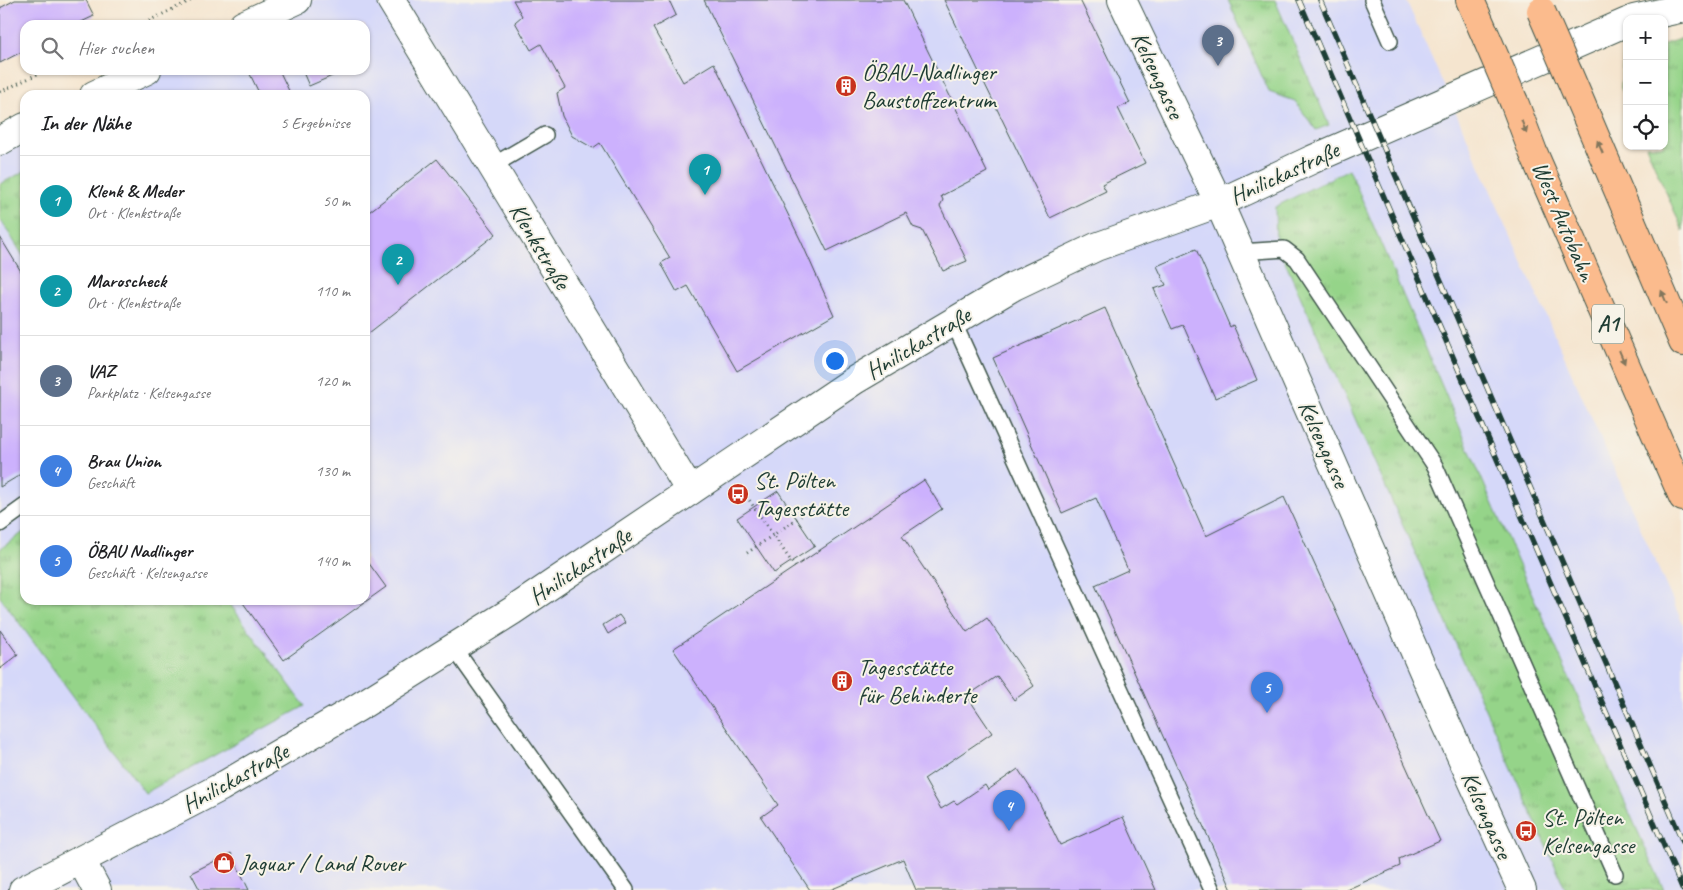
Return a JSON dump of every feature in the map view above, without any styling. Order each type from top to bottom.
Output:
[{"type":"highway","name":"West Autobahn","points":[[1470,0],[1683,497]]},
{"type":"highway","points":[[1539,5],[1683,342]]},
{"type":"street","points":[[254,20],[297,0]]},
{"type":"street","name":"Klenkstraße","points":[[391,0],[690,491]]},
{"type":"street","name":"Kelsengasse","points":[[1122,0],[1219,203],[1438,705],[1522,890]]},
{"type":"street","points":[[1652,15],[1683,8]]},
{"type":"street","name":"Hnilickastraße","points":[[23,890],[221,787],[357,708],[512,611],[855,380],[1014,286],[1088,250],[1219,203],[1311,160],[1623,24]]},
{"type":"street","points":[[105,90],[136,75]]},
{"type":"street","points":[[0,141],[20,130]]},
{"type":"street","points":[[81,860],[97,890]]},
{"type":"lane","points":[[1372,0],[1390,41]]},
{"type":"lane","points":[[492,166],[545,135]]},
{"type":"lane","points":[[1240,252],[1284,249],[1297,259],[1435,466],[1615,874]]},
{"type":"lane","points":[[953,321],[1212,890]]},
{"type":"lane","points":[[0,524],[20,510]]},
{"type":"lane","points":[[454,648],[626,890]]},
{"type":"path","points":[[150,20],[192,0]]},
{"type":"path","points":[[0,92],[36,75]]},
{"type":"path","points":[[726,467],[795,567]]},
{"type":"path","points":[[746,553],[801,516]]},
{"type":"shaded area","points":[[311,0],[1406,0],[1683,624],[1683,890],[0,890],[0,146],[20,135],[20,605],[370,605],[370,90],[116,90],[148,75],[370,75],[370,20],[268,20]]},
{"type":"green space","points":[[1228,0],[1275,0],[1329,125],[1316,130],[1295,101],[1269,92]]},
{"type":"green space","points":[[1683,38],[1683,231],[1648,150],[1668,150],[1668,43]]},
{"type":"green space","points":[[1623,56],[1623,92],[1621,88]]},
{"type":"green space","points":[[1349,169],[1511,547],[1664,890],[1566,890],[1276,242],[1275,207]]},
{"type":"green space","points":[[20,174],[20,251],[0,219],[0,184]]},
{"type":"green space","points":[[20,535],[20,605],[231,605],[305,706],[145,793],[0,597],[0,549]]},
{"type":"building","points":[[15,0],[86,0],[94,16],[86,20],[20,20],[20,53],[0,63],[0,8]]},
{"type":"building","points":[[513,0],[669,0],[676,15],[653,28],[683,82],[714,63],[801,241],[834,315],[737,371],[688,286],[677,292],[661,263],[670,258],[600,143],[593,148],[572,136],[562,116],[557,93],[565,88],[541,44],[531,50],[515,22],[522,16]]},
{"type":"building","name":"ÖBAU-Nadlinger Baustoffzentrum","points":[[704,0],[903,0],[987,172],[941,196],[943,200],[940,206],[967,261],[943,271],[922,230],[913,227],[906,213],[827,251]]},
{"type":"building","points":[[944,0],[1080,0],[1130,103],[1118,108],[1145,163],[1102,184],[1106,191],[1050,218]]},
{"type":"building","points":[[250,75],[281,75],[289,90],[258,90]]},
{"type":"building","points":[[304,75],[334,75],[309,86]]},
{"type":"building","points":[[437,159],[496,234],[370,332],[370,211]]},
{"type":"building","points":[[0,237],[20,270],[20,475],[0,487]]},
{"type":"building","points":[[1196,249],[1230,327],[1233,325],[1257,380],[1215,398],[1183,325],[1172,329],[1154,289],[1166,285],[1157,266]]},
{"type":"building","points":[[1105,308],[1206,536],[1284,497],[1440,841],[1399,859],[1400,866],[1346,890],[1232,890],[1095,585],[1128,570],[1096,498],[1062,513],[993,358]]},
{"type":"building","name":"Tagesstätte für Behinderte","points":[[924,480],[942,509],[902,536],[967,632],[987,618],[1034,686],[1014,700],[997,676],[967,696],[992,733],[924,779],[941,809],[954,801],[957,804],[985,785],[988,790],[1018,769],[1037,798],[1060,845],[1123,817],[1156,890],[916,890],[903,859],[830,890],[810,890],[761,817],[778,805],[673,649]]},
{"type":"building","points":[[778,491],[815,546],[774,573],[737,518]]},
{"type":"building","points":[[370,565],[386,587],[370,598]]},
{"type":"building","points":[[245,605],[361,605],[284,660]]},
{"type":"building","points":[[619,615],[625,623],[608,634],[603,625]]},
{"type":"building","points":[[0,630],[18,655],[0,669]]},
{"type":"building","name":"Jaguar / Land Rover","points":[[231,853],[249,890],[200,890],[191,873]]},
{"type":"railway","points":[[1299,0],[1683,890]]},
{"type":"railway","points":[[1320,0],[1683,842]]},
{"type":"place","name":"VAZ","points":[[1218,66]]},
{"type":"place","name":"ÖBAU-Nadlinger Baustoffzentrum","points":[[846,86]]},
{"type":"place","name":"Klenk & Meder","points":[[705,195]]},
{"type":"place","name":"Maroscheck","points":[[398,285]]},
{"type":"place","name":"St. Pölten Tagesstätte","points":[[738,494]]},
{"type":"place","name":"Tagesstätte für Behinderte","points":[[842,681]]},
{"type":"place","name":"ÖBAU Nadlinger","points":[[1267,713]]},
{"type":"place","name":"Brau Union","points":[[1009,831]]},
{"type":"place","name":"St. Pölten Kelsengasse","points":[[1526,831]]},
{"type":"place","name":"Jaguar / Land Rover","points":[[224,863]]}]
